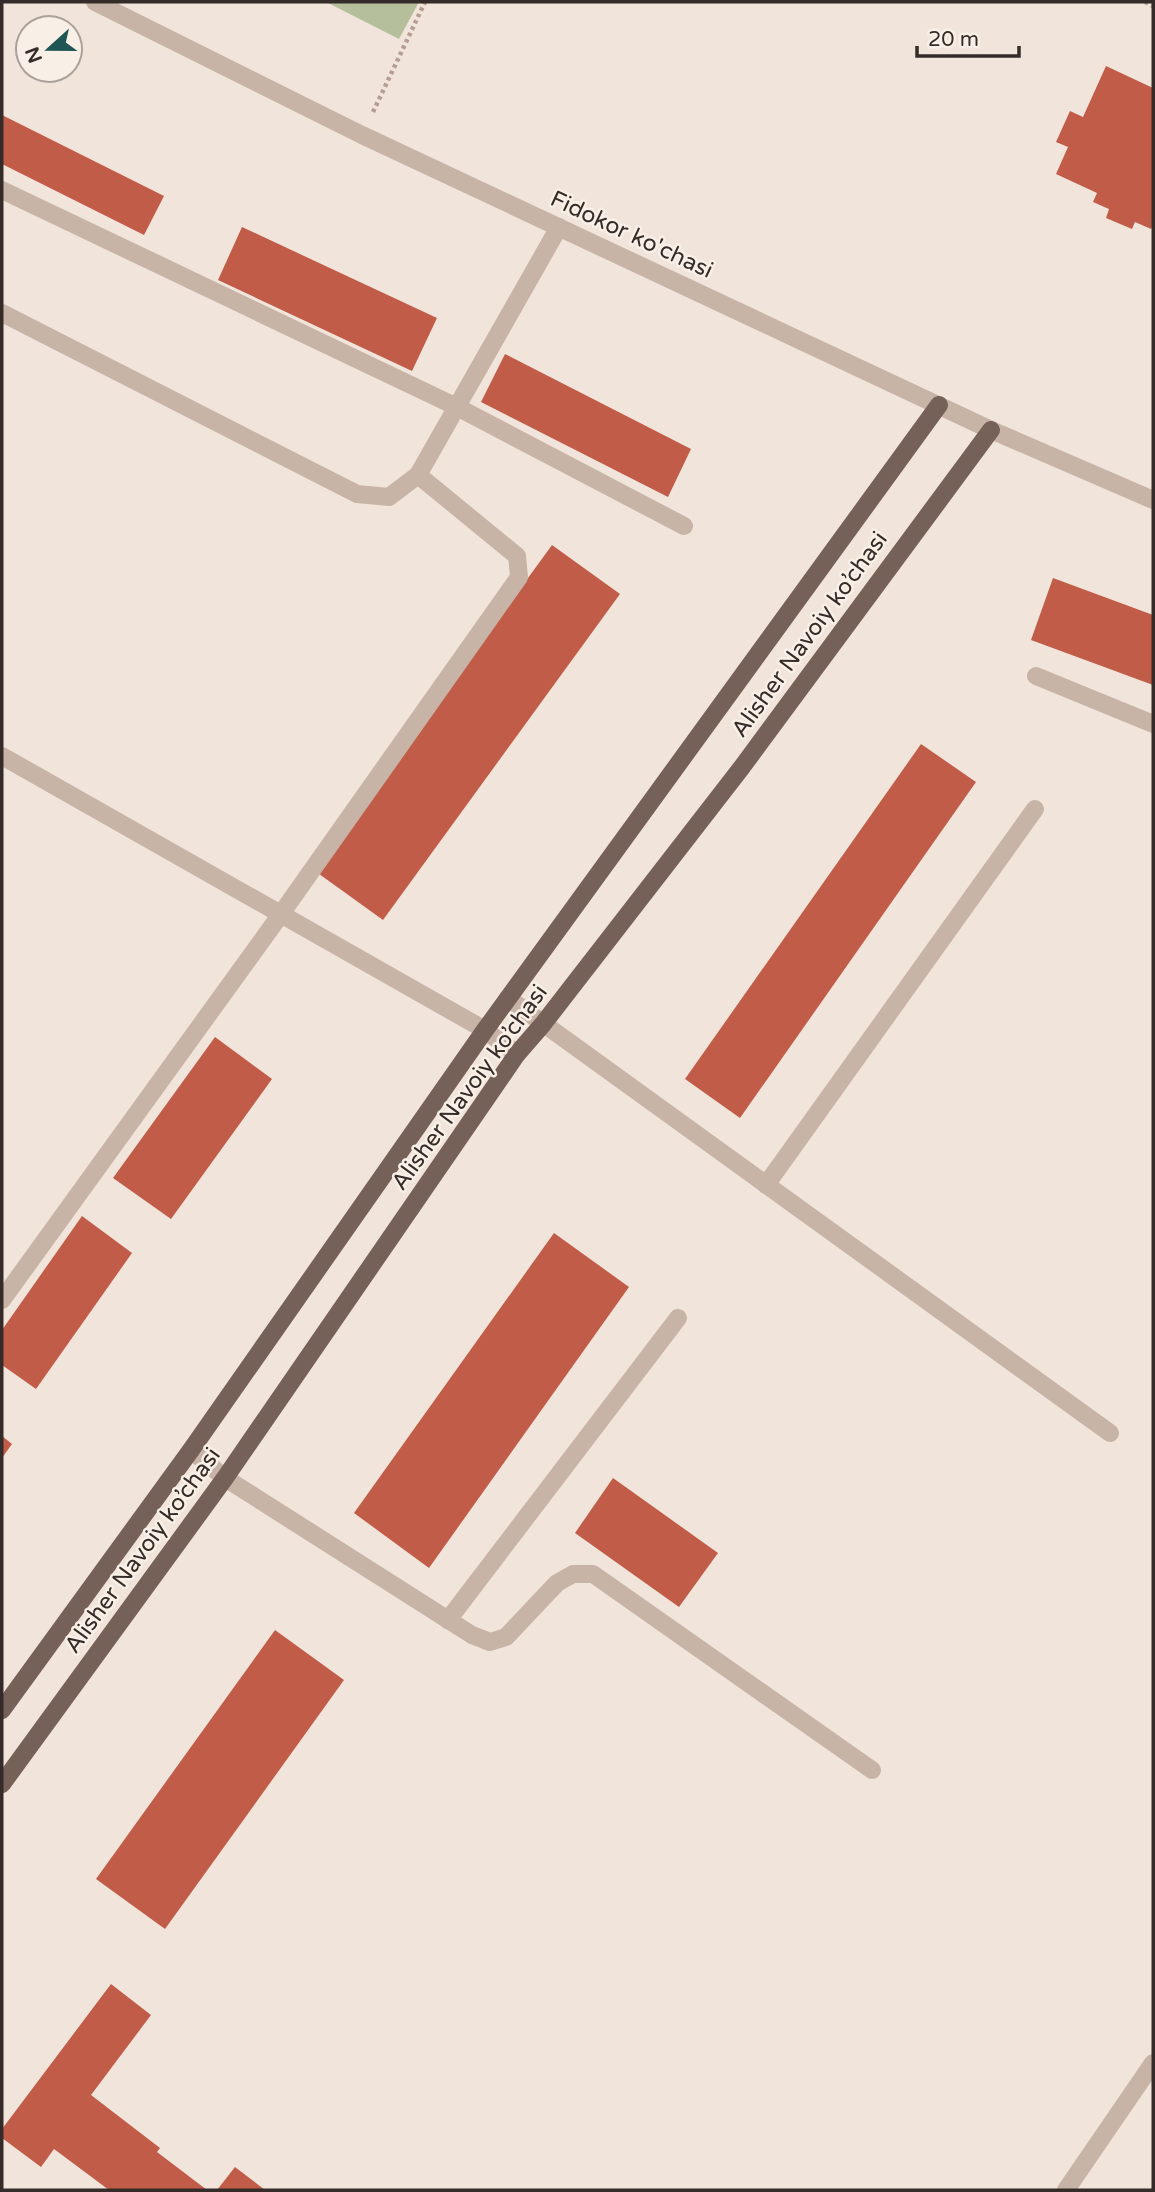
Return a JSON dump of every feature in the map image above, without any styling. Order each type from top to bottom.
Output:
[{"type":"main road","name":"Alisher Navoiy ko’chasi","points":[[2,1710],[191,1450],[485,1030],[939,405]]},
{"type":"main road","name":"Alisher Navoiy ko’chasi","points":[[2,1784],[225,1478],[517,1055],[742,767],[990,430]]},
{"type":"street","name":"Fidokor ko'chasi","points":[[95,2],[362,135],[990,430],[1153,500]]},
{"type":"street","points":[[2,190],[457,407],[684,526]]},
{"type":"street","points":[[2,313],[357,494],[389,497],[418,475],[559,227]]},
{"type":"street","points":[[2,1300],[281,914],[519,577],[517,556],[418,475]]},
{"type":"street","points":[[1036,676],[1153,724]]},
{"type":"street","points":[[2,756],[485,1030],[517,1055]]},
{"type":"street","points":[[766,1185],[1035,809]]},
{"type":"street","points":[[508,998],[1110,1433]]},
{"type":"street","points":[[449,1620],[678,1318]]},
{"type":"street","points":[[191,1450],[225,1478],[472,1635],[490,1642],[506,1637],[557,1583],[573,1574],[593,1574],[872,1770]]},
{"type":"street","points":[[1066,2190],[1153,2063]]},
{"type":"path","points":[[362,135],[425,2]]},
{"type":"path","points":[[1144,2],[1153,6]]},
{"type":"green space","points":[[326,2],[419,2],[399,39]]},
{"type":"building","points":[[1106,66],[1153,88],[1151,229],[1135,222],[1132,229],[1106,218],[1109,209],[1093,202],[1097,193],[1056,174],[1068,147],[1056,142],[1070,111],[1083,117]]},
{"type":"building","points":[[2,115],[164,196],[144,235],[2,164]]},
{"type":"building","points":[[242,227],[437,318],[412,371],[218,280]]},
{"type":"building","points":[[505,354],[691,449],[668,497],[481,402]]},
{"type":"building","points":[[552,545],[620,594],[383,920],[315,871]]},
{"type":"building","points":[[1053,578],[1153,615],[1153,685],[1031,640]]},
{"type":"building","points":[[921,744],[976,782],[740,1118],[685,1079]]},
{"type":"building","points":[[215,1037],[272,1079],[171,1219],[113,1178]]},
{"type":"building","points":[[82,1216],[132,1253],[36,1389],[2,1365],[2,1330]]},
{"type":"building","points":[[554,1233],[629,1287],[429,1568],[354,1513]]},
{"type":"building","points":[[2,1436],[12,1444],[2,1458]]},
{"type":"building","points":[[613,1478],[718,1553],[679,1607],[575,1533]]},
{"type":"building","points":[[275,1630],[344,1680],[165,1929],[96,1879]]},
{"type":"building","points":[[111,1984],[151,2015],[91,2095],[160,2148],[157,2152],[207,2190],[109,2190],[54,2149],[41,2167],[2,2138],[2,2129]]},
{"type":"building","points":[[235,2167],[265,2190],[217,2190]]}]
